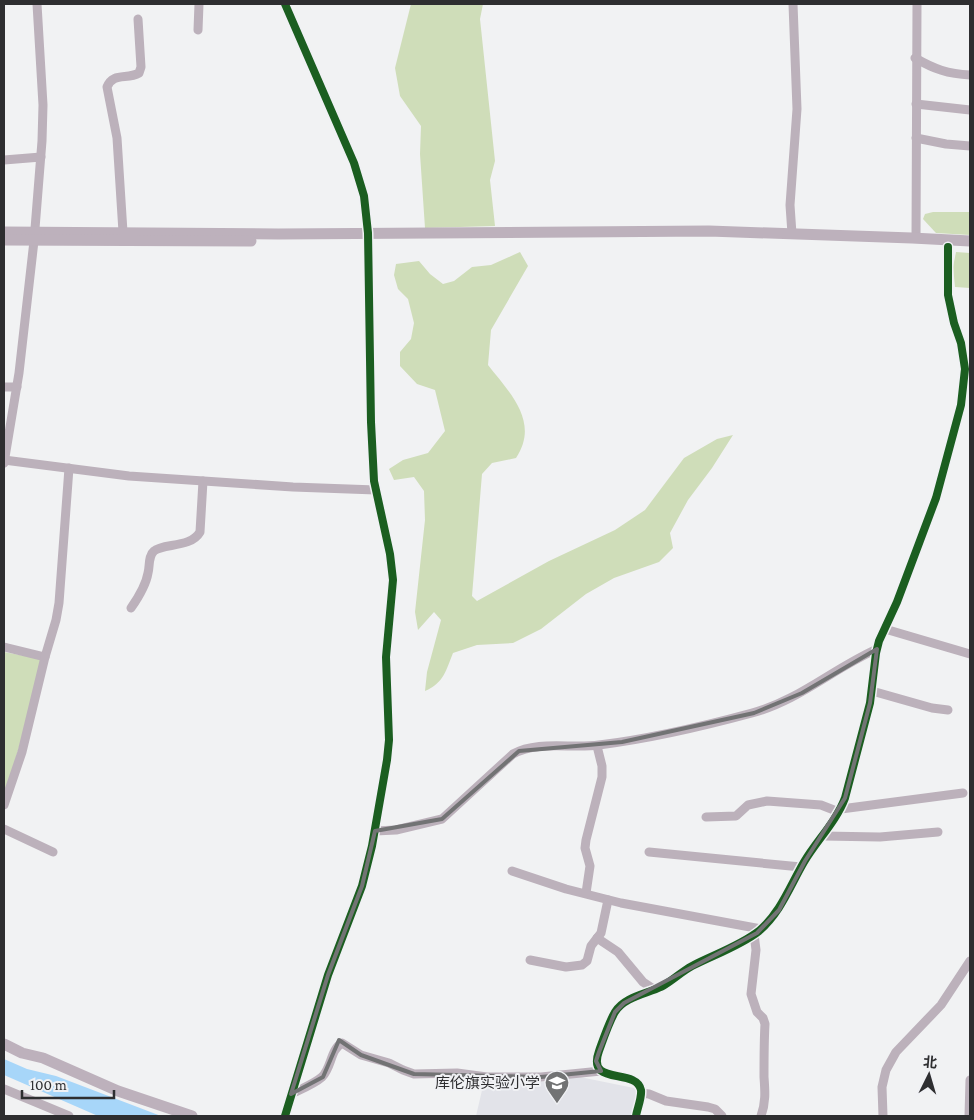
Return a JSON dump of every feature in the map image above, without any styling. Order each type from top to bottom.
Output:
[{"type":"main road","points":[[4,240],[35,236],[124,232],[368,237],[690,231],[916,238],[970,242]]},
{"type":"main road","points":[[4,232],[35,236],[772,239],[970,248]]},
{"type":"main road","points":[[4,1036],[26,1046],[43,1058]]},
{"type":"main road","points":[[4,1044],[22,1053],[43,1058],[118,1091],[192,1116]]},
{"type":"street","points":[[37,4],[42,105],[41,157],[35,236],[17,387],[4,461],[129,476],[376,490]]},
{"type":"street","points":[[198,30],[199,4]]},
{"type":"street","points":[[285,4],[354,163],[364,196],[368,237],[371,430],[374,481],[390,554],[393,580],[386,649],[388,747],[386,774],[375,832],[362,886],[328,975],[285,1116]]},
{"type":"street","points":[[792,234],[790,205],[797,110],[793,4]]},
{"type":"street","points":[[916,238],[915,58],[917,4]]},
{"type":"street","points":[[124,232],[117,138],[107,87],[113,78],[134,76],[139,73],[141,67],[138,19]]},
{"type":"street","points":[[915,58],[935,69],[970,75]]},
{"type":"street","points":[[916,104],[970,110]]},
{"type":"street","points":[[916,138],[946,144],[970,146]]},
{"type":"street","points":[[4,160],[41,157]]},
{"type":"street","points":[[601,1071],[596,1062],[598,1052],[615,1012],[624,1004],[655,990],[694,966],[758,932],[779,910],[801,867],[840,810],[866,724],[877,649],[897,602],[936,498],[961,405],[965,369],[961,343],[948,295],[948,247]]},
{"type":"street","points":[[4,387],[17,387]]},
{"type":"street","points":[[4,805],[22,752],[56,620],[70,468]]},
{"type":"street","points":[[131,608],[138,598],[148,575],[151,554],[156,548],[174,546],[197,537],[200,532],[203,481]]},
{"type":"street","points":[[885,629],[970,654]]},
{"type":"street","points":[[4,647],[45,657]]},
{"type":"street","points":[[375,832],[396,830],[442,819],[513,754],[519,751],[552,747],[597,746],[622,742],[754,713],[802,693],[855,659],[877,649]]},
{"type":"street","points":[[872,691],[932,708],[948,710]]},
{"type":"street","points":[[586,893],[590,866],[585,848],[586,840],[602,777],[602,766],[597,746]]},
{"type":"street","points":[[706,817],[736,816],[748,805],[767,801],[821,805],[840,810],[963,793]]},
{"type":"street","points":[[4,829],[53,852]]},
{"type":"street","points":[[823,836],[880,837],[938,832]]},
{"type":"street","points":[[649,852],[801,867]]},
{"type":"street","points":[[512,872],[608,900],[758,932]]},
{"type":"street","points":[[530,960],[566,967],[582,965],[587,961],[591,946],[601,934],[608,900]]},
{"type":"street","points":[[758,932],[751,994],[757,1012],[765,1024],[764,1079],[766,1090],[761,1116]]},
{"type":"street","points":[[597,938],[618,952],[643,982],[655,990]]},
{"type":"street","points":[[883,1116],[882,1087],[886,1070],[896,1052],[941,1005],[970,961]]},
{"type":"street","points":[[291,1094],[323,1076],[337,1046],[342,1043],[368,1058],[414,1074],[457,1073],[486,1077],[541,1077],[601,1071],[635,1082],[640,1088],[641,1093],[636,1116]]},
{"type":"street","points":[[970,1080],[970,1116]]},
{"type":"street","points":[[4,1089],[69,1116]]},
{"type":"street","points":[[641,1093],[666,1101],[708,1107],[722,1116]]},
{"type":"highlighted area","points":[[877,649],[870,703],[845,798],[805,861],[779,910],[757,933],[624,1003],[615,1012],[599,1052],[596,1061],[601,1071],[541,1077],[414,1074],[361,1055],[339,1040],[323,1077],[291,1094],[328,975],[362,886],[375,831],[442,819],[519,751],[622,742],[754,713],[802,693]]},
{"type":"shaded area","name":"库伦旗实验小学","points":[[575,1076],[634,1088],[638,1092],[632,1116],[476,1116],[483,1086],[488,1080],[554,1082]]},
{"type":"green space","points":[[411,4],[483,4],[480,19],[495,161],[490,180],[495,226],[425,228],[420,154],[421,126],[400,96],[395,68]]},
{"type":"green space","points":[[933,212],[970,212],[970,235],[936,233],[923,219],[925,214]]},
{"type":"green space","points":[[520,252],[528,266],[491,330],[488,365],[513,397],[519,408],[525,432],[523,445],[516,458],[492,463],[482,474],[472,596],[477,601],[549,561],[615,530],[645,510],[684,458],[717,439],[733,435],[712,468],[688,500],[670,533],[673,548],[659,562],[614,578],[586,594],[541,629],[513,643],[477,645],[453,653],[440,680],[425,691],[427,672],[441,620],[434,612],[418,630],[415,612],[425,520],[424,491],[414,477],[394,480],[389,469],[403,460],[428,453],[445,431],[435,390],[417,384],[400,366],[400,352],[411,339],[414,323],[408,299],[398,289],[394,275],[396,264],[419,261],[430,274],[443,284],[454,281],[472,267],[491,265]]},
{"type":"green space","points":[[956,252],[970,253],[970,288],[955,287],[953,267]]},
{"type":"green space","points":[[4,652],[41,659],[23,734],[4,797]]},
{"type":"water","points":[[4,1059],[27,1069],[56,1076],[161,1116],[98,1116],[4,1075]]},
{"type":"cycle path","points":[[285,4],[354,163],[364,196],[368,233],[371,422],[374,481],[390,554],[393,580],[386,657],[389,740],[372,846],[362,886],[328,975],[285,1116]]},
{"type":"cycle path","points":[[636,1116],[641,1093],[637,1083],[630,1079],[605,1073],[599,1069],[597,1062],[602,1042],[615,1012],[630,999],[661,987],[692,966],[752,936],[767,924],[779,907],[809,854],[837,815],[845,798],[870,703],[879,641],[897,602],[936,498],[961,405],[965,369],[961,343],[954,323],[948,295],[948,247]]},
{"type":"place","name":"库伦旗实验小学","points":[[557,1104]]}]
